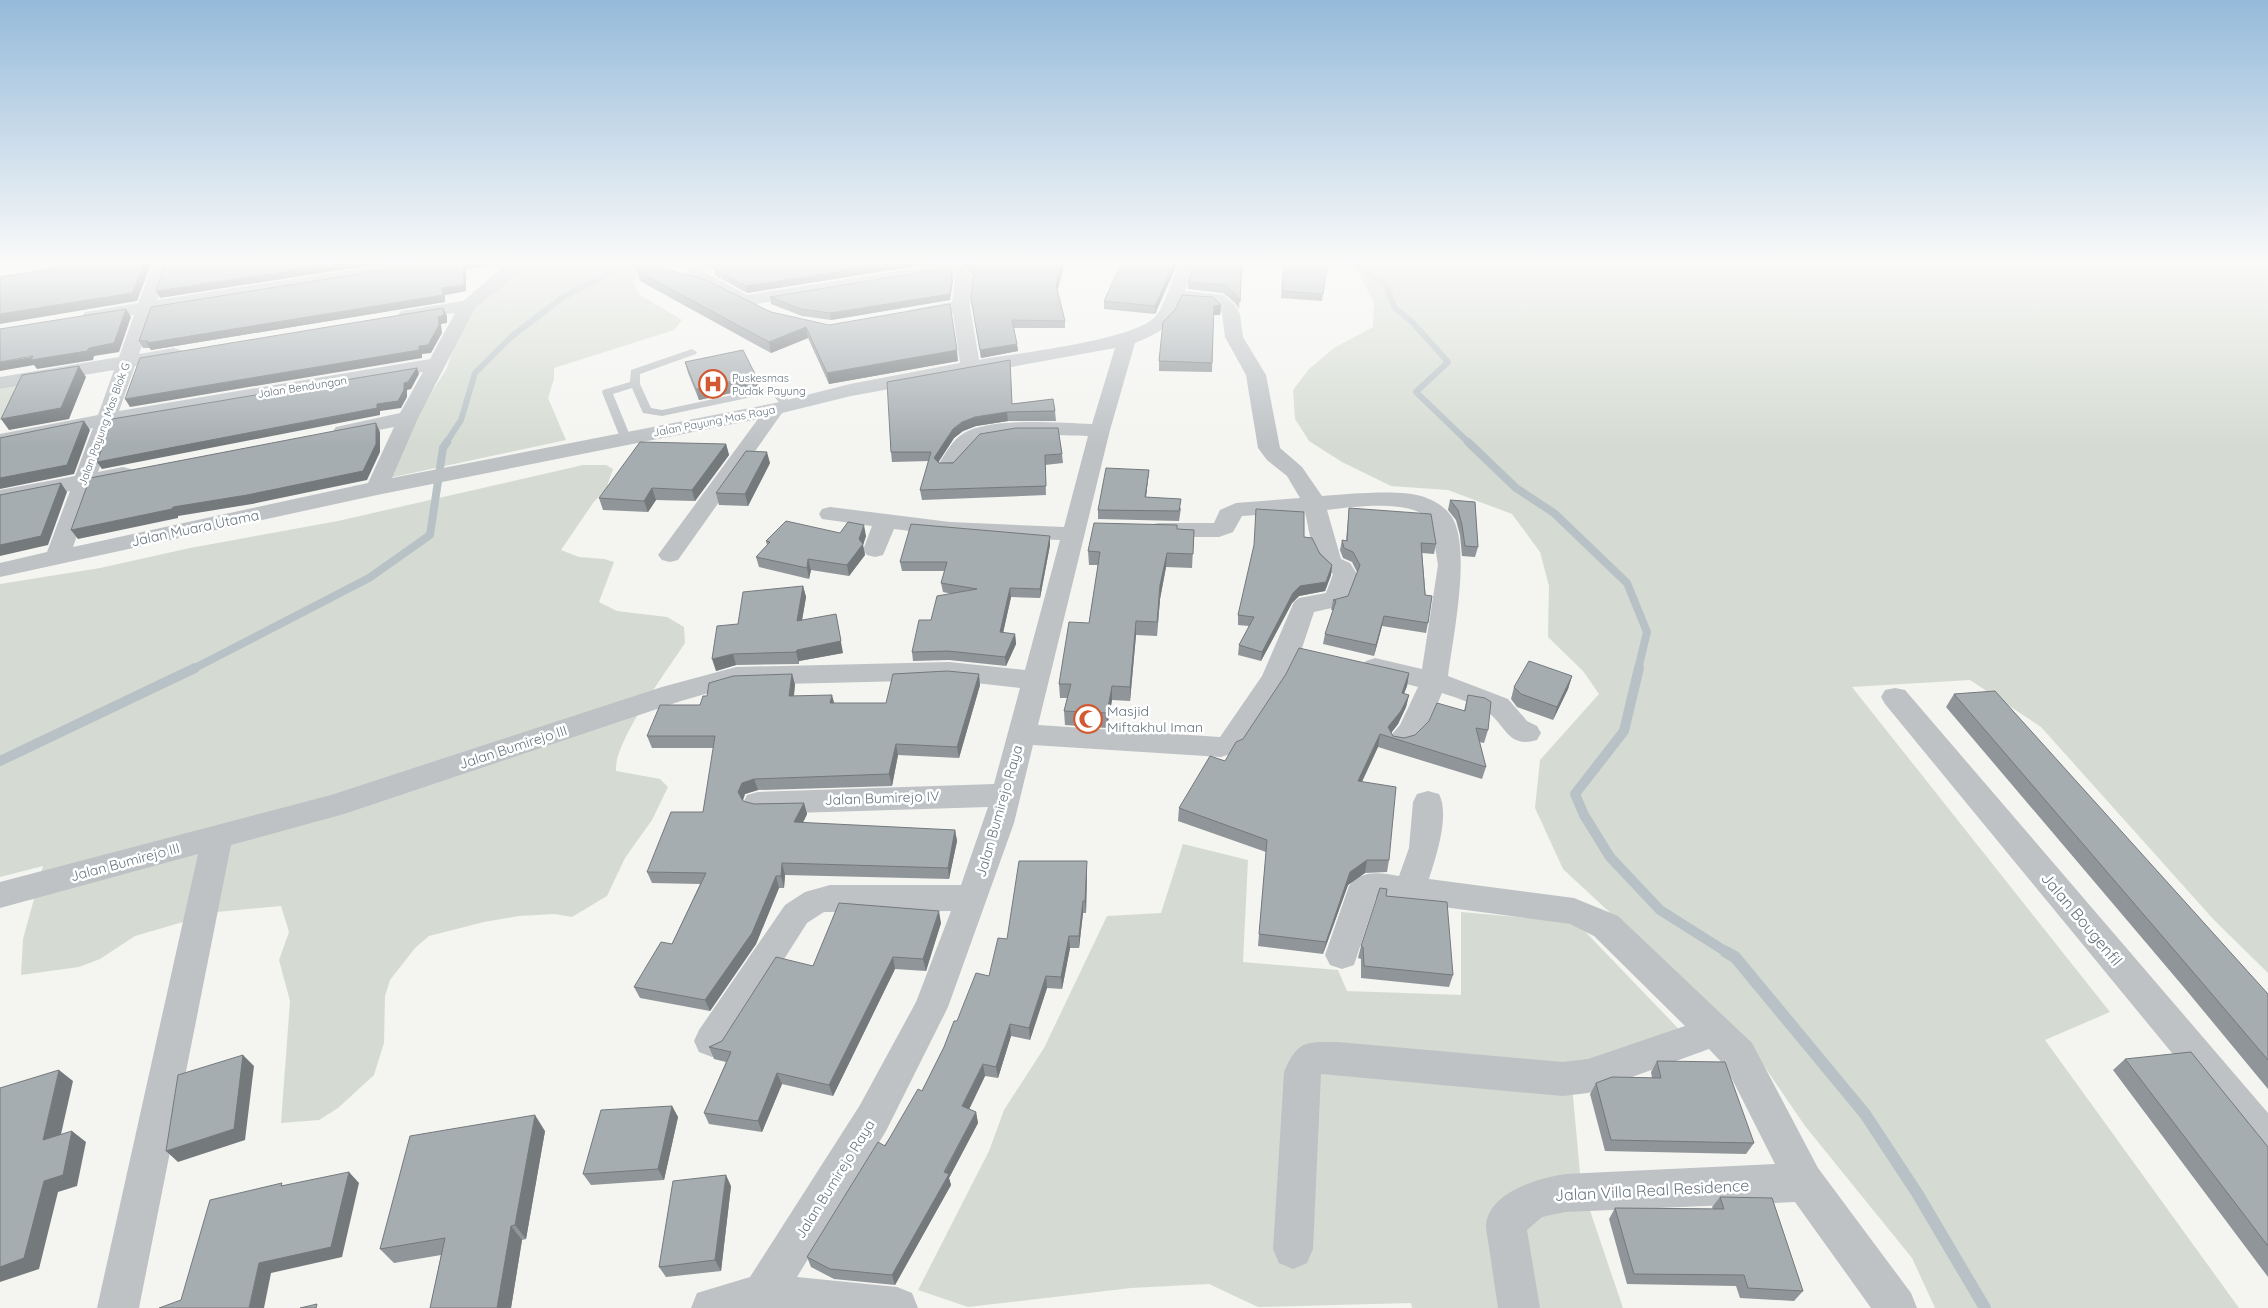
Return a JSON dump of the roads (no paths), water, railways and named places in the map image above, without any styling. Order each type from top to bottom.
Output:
[{"type":"street","name":"Jalan Payung Mas Blok G","points":[[57,558],[141,323]]},
{"type":"street","points":[[384,487],[408,418],[458,323]]},
{"type":"street","points":[[964,323],[970,367]]},
{"type":"street","points":[[1127,340],[1153,329],[1160,323]]},
{"type":"street","points":[[1022,734],[1221,747],[1230,744],[1274,678],[1299,650],[1303,608],[1308,604],[1336,599],[1345,574],[1341,568],[1333,565],[1329,560],[1314,504],[1306,488],[1288,464],[1275,458],[1269,448],[1256,375],[1234,337],[1232,323]]},
{"type":"street","name":"Jalan Payung Mas Raya","points":[[384,487],[781,407],[850,390],[1127,340]]},
{"type":"street","name":"Jalan Bumirejo Raya","points":[[763,1294],[874,1118],[931,1007],[973,898],[1006,795],[1036,680],[1081,530],[1100,430],[1127,340]]},
{"type":"street","points":[[0,383],[195,350]]},
{"type":"street","name":"Jalan Bendungan","points":[[0,440],[108,419],[436,364]]},
{"type":"street","points":[[670,555],[781,407]]},
{"type":"street","points":[[322,435],[408,418]]},
{"type":"street","points":[[948,466],[963,445],[973,436],[992,431],[1100,430]]},
{"type":"street","points":[[0,497],[140,470]]},
{"type":"street","name":"Jalan Muara Utama","points":[[0,570],[384,487]]},
{"type":"street","points":[[1134,529],[1218,530],[1225,527],[1228,514],[1236,510],[1357,500],[1415,501],[1438,513],[1443,522],[1450,565],[1434,681],[1411,731],[1401,740]]},
{"type":"street","points":[[830,514],[950,529],[1081,530]]},
{"type":"street","points":[[875,550],[885,521]]},
{"type":"street","points":[[1347,661],[1434,681],[1495,703],[1516,727],[1526,733]]},
{"type":"street","name":"Jalan Bumirejo III","points":[[0,895],[333,806],[672,694],[736,676],[949,671],[1036,680]]},
{"type":"street","name":"Jalan Bougenfil","points":[[1896,697],[2268,1141]]},
{"type":"street","name":"Jalan Bumirejo IV","points":[[758,803],[1006,795]]},
{"type":"street","points":[[1410,889],[1424,848],[1428,802]]},
{"type":"street","points":[[118,1308],[217,837]]},
{"type":"street","points":[[1342,955],[1360,895],[1366,887],[1372,886],[1410,889],[1574,911],[1606,926],[1739,1055],[1804,1182],[1896,1308]]},
{"type":"street","points":[[712,1041],[796,914],[816,901],[830,898],[973,898]]},
{"type":"street","points":[[1293,1249],[1302,1072],[1310,1058],[1338,1058],[1564,1079],[1588,1076],[1715,1031]]},
{"type":"street","name":"Jalan Villa Real Residence","points":[[1519,1308],[1506,1224],[1517,1210],[1534,1199],[1564,1193],[1804,1182]]},
{"type":"street","points":[[712,1308],[763,1294],[897,1308]]},
{"type":"lane","points":[[692,352],[635,372],[635,384],[647,411],[662,413],[774,389],[781,407]]},
{"type":"lane","points":[[625,438],[607,392],[635,384]]},
{"type":"waterway","points":[[446,443],[461,420],[475,373],[511,337],[529,323]]},
{"type":"waterway","points":[[1413,323],[1448,362],[1416,392],[1469,443]]},
{"type":"waterway","points":[[194,668],[369,578],[430,535],[443,448],[447,442]]},
{"type":"waterway","points":[[1468,442],[1516,488],[1554,513],[1627,583],[1647,632],[1638,669]]},
{"type":"waterway","points":[[0,761],[194,668]]},
{"type":"waterway","points":[[1639,668],[1624,731],[1575,794],[1584,815],[1610,857],[1660,910],[1728,953]]},
{"type":"waterway","points":[[1726,952],[1735,957],[1865,1114],[1917,1193],[1985,1308]]},
{"type":"place","name":"Puskesmas Pudak Payung","points":[[713,384]]},
{"type":"place","name":"Masjid Miftakhul Iman","points":[[1088,719]]}]
